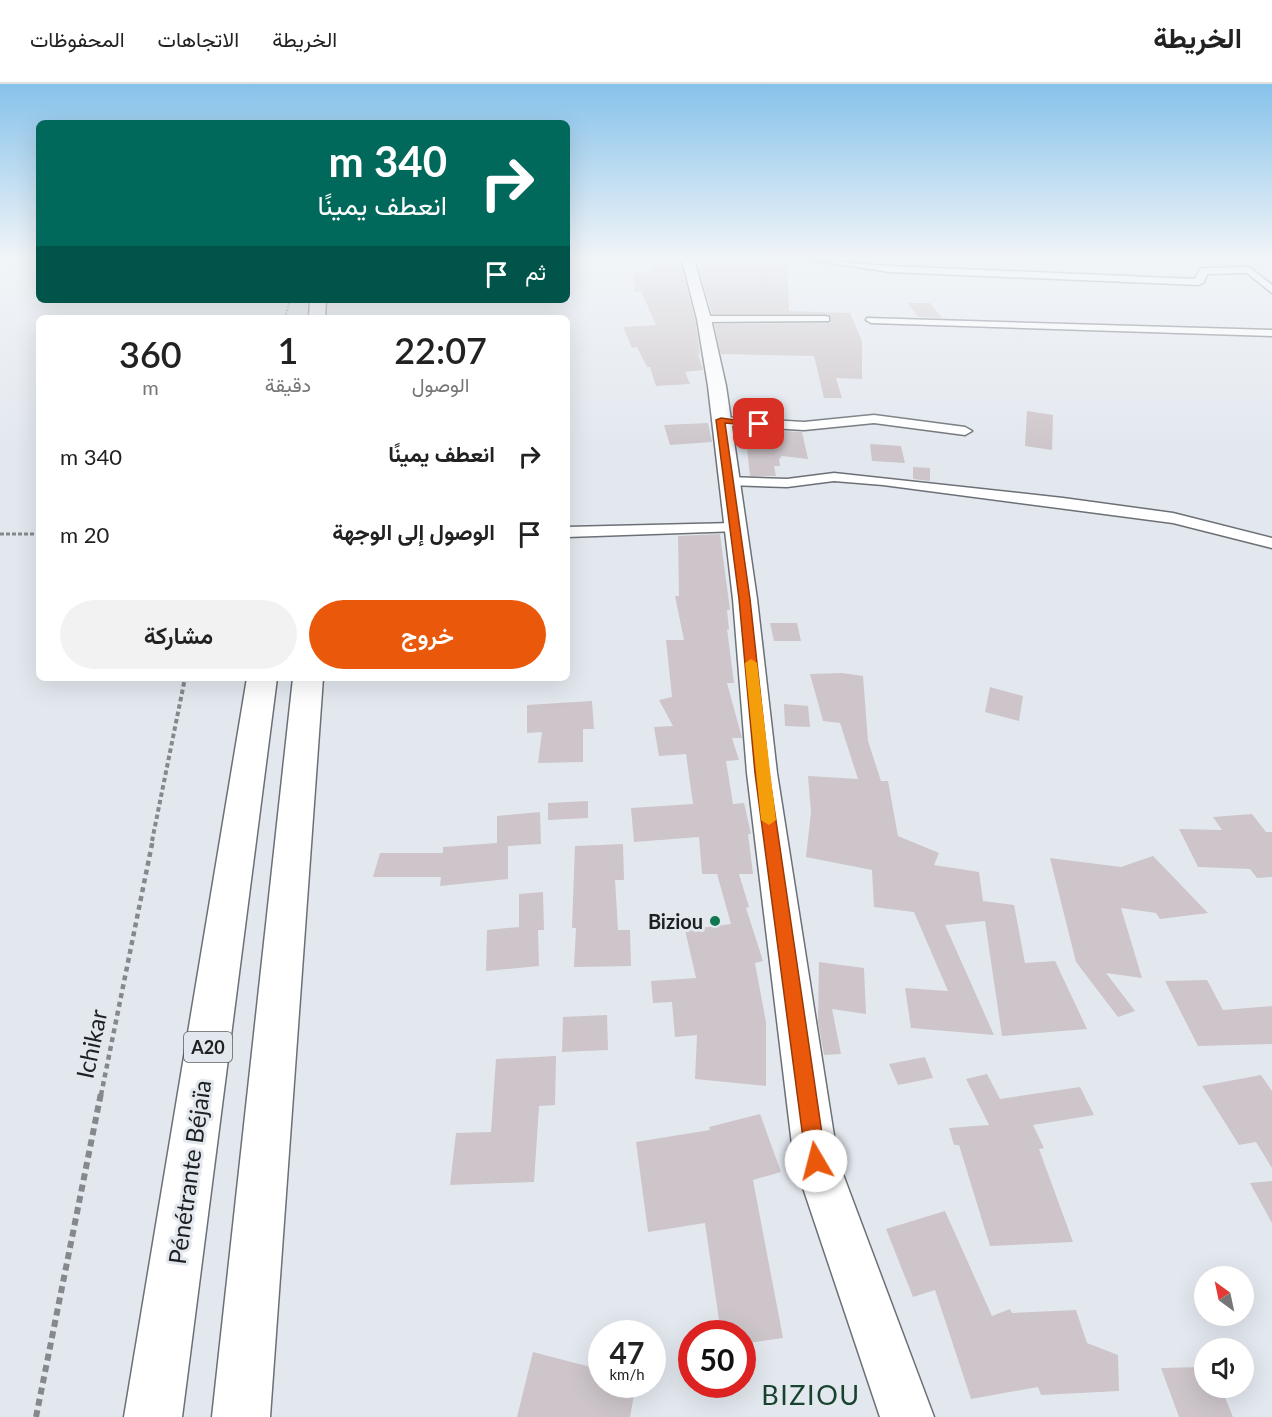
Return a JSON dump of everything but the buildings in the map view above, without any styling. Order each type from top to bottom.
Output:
[{"type":"highway","name":"Pénétrante Béjaïa","points":[[153,1417],[262,681]]},
{"type":"highway","points":[[241,1417],[308,681]]},
{"type":"main road","points":[[705,322],[717,386],[745,599],[762,773],[816,1161],[907,1417]]},
{"type":"street","points":[[939,322],[1272,333]]},
{"type":"street","points":[[721,420],[804,426],[874,419],[965,431]]},
{"type":"street","points":[[728,481],[787,483],[834,477],[861,478],[1063,502],[1173,518],[1272,543]]},
{"type":"street","points":[[570,532],[734,528]]},
{"type":"path","points":[[0,534],[36,534]]},
{"type":"path","name":"Ichikar","points":[[36,1417],[183,681]]},
{"type":"slow traffic","points":[[751,663],[769,820]]},
{"type":"place","name":"Biziou","points":[[715,921]]},
{"type":"district","name":"BIZIOU","points":[[811,1394]]},
{"type":"route","points":[[759,424],[721,420],[745,599],[762,773],[816,1161]]}]
